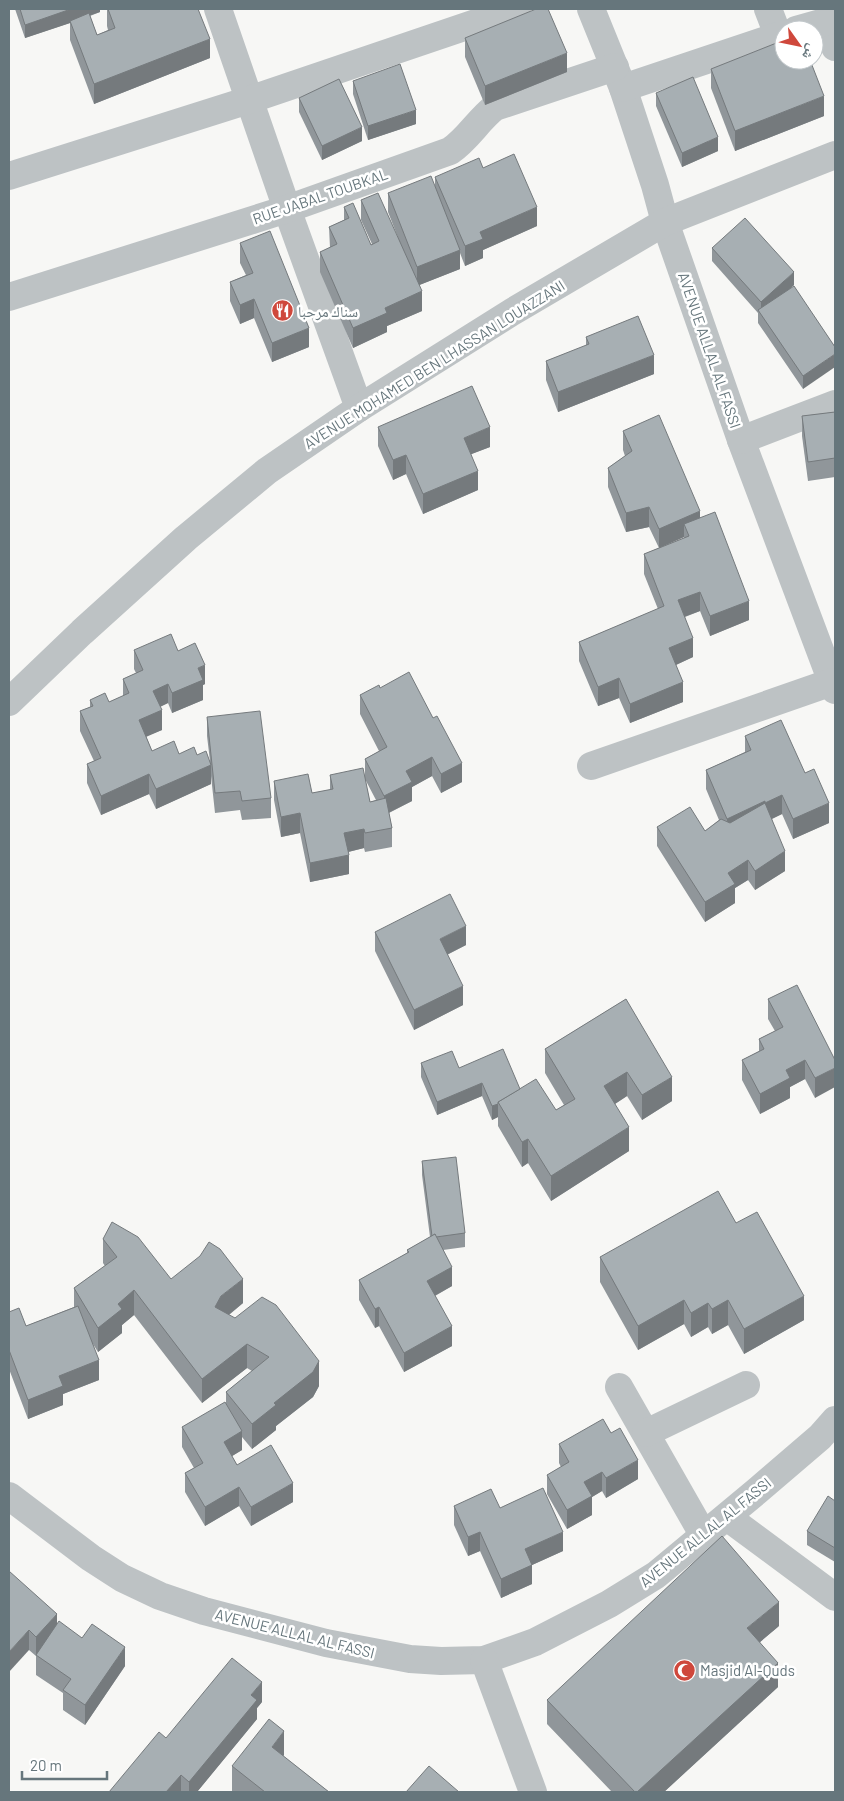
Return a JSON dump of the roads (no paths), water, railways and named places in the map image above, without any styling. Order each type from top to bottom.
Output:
[{"type":"street","points":[[218,9],[358,408]]},
{"type":"street","points":[[9,176],[249,100],[517,9]]},
{"type":"street","name":"AVENUE ALLAL AL FASSI","points":[[591,9],[619,78],[655,185],[665,222],[741,440],[834,686]]},
{"type":"street","points":[[768,9],[776,20]]},
{"type":"street","points":[[831,20],[835,47]]},
{"type":"street","name":"RUE JABAL TOUBKAL","points":[[10,292],[287,209],[450,151],[466,138],[486,114],[495,107],[619,78],[774,36]]},
{"type":"street","name":"AVENUE MOHAMED BEN LHASSAN LOUAZZANI","points":[[9,702],[82,632],[186,538],[267,472],[358,408],[512,312],[665,222],[835,154]]},
{"type":"street","points":[[741,440],[835,404]]},
{"type":"street","points":[[591,766],[834,686]]},
{"type":"street","points":[[646,1433],[746,1385]]},
{"type":"street","points":[[619,1387],[704,1536]]},
{"type":"street","name":"AVENUE ALLAL AL FASSI","points":[[9,1496],[91,1558],[122,1578],[160,1596],[204,1611],[326,1643],[410,1659],[441,1661],[484,1660],[536,1642],[609,1604],[656,1575],[820,1437],[835,1420]]},
{"type":"street","points":[[727,1517],[835,1598]]},
{"type":"street","points":[[484,1660],[533,1792]]},
{"type":"place","name":"سناك مرحبا","points":[[282,311]]},
{"type":"place","name":"Masjid Al-Quds","points":[[684,1670]]}]
